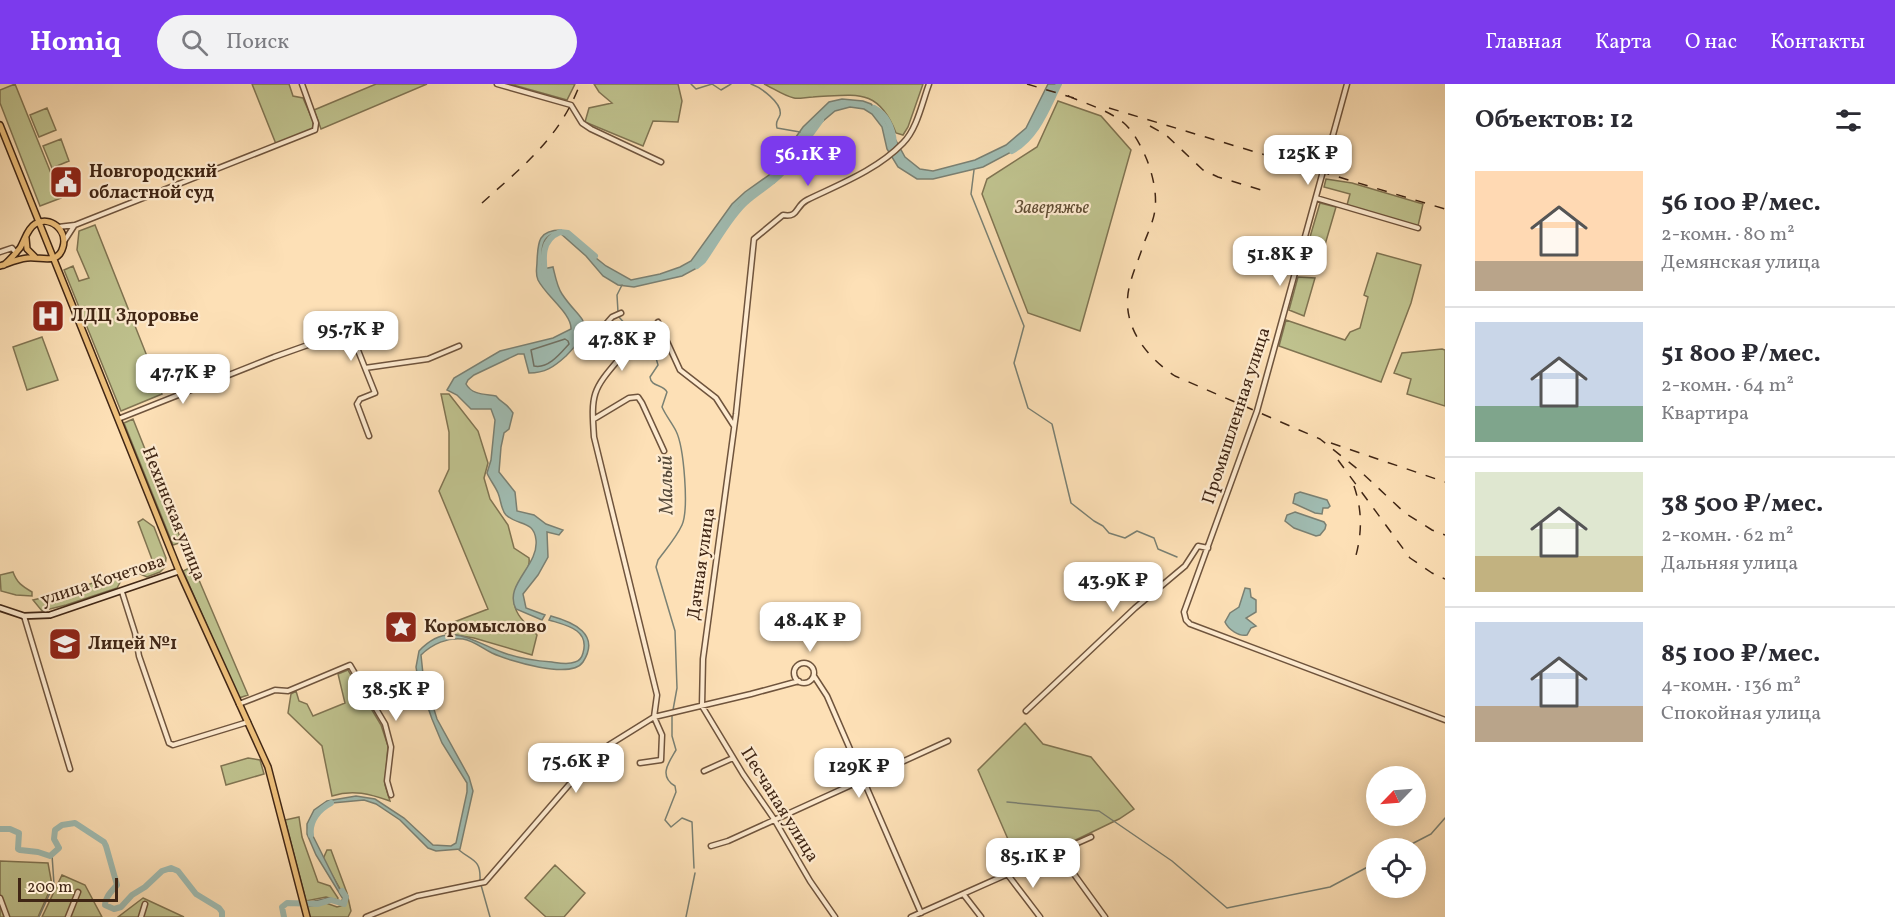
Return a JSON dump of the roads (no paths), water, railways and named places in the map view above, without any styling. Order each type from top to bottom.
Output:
[{"type":"main road","name":"Нехинская улица","points":[[0,125],[179,571],[269,771],[307,917]]},
{"type":"main road","points":[[2,265],[26,237],[32,226],[38,222],[49,222],[58,227],[64,240],[61,251],[53,258],[44,260],[35,257],[27,249],[26,237]]},
{"type":"main road","points":[[2,265],[35,257]]},
{"type":"main road","name":"улица Кочетова","points":[[0,608],[24,616],[50,615],[179,571]]},
{"type":"street","points":[[58,227],[75,225],[315,130],[316,123],[302,84]]},
{"type":"street","points":[[497,84],[571,105],[582,123],[661,162]]},
{"type":"street","name":"Дачная улица","points":[[702,706],[703,659],[734,426],[754,239],[783,215],[794,214],[802,202],[864,172],[904,142],[916,120],[929,84]]},
{"type":"street","name":"Промышленная улица","points":[[1347,84],[1257,411],[1184,612],[1188,622],[1376,696],[1445,720]]},
{"type":"street","points":[[1316,198],[1418,228]]},
{"type":"street","points":[[64,240],[75,225]]},
{"type":"street","points":[[0,252],[14,250]]},
{"type":"street","points":[[621,313],[612,317],[605,325],[620,358],[600,381],[593,396],[593,419],[594,437],[656,688],[657,704],[654,717],[662,735],[661,760],[640,763]]},
{"type":"street","points":[[658,322],[680,370],[716,398],[734,426]]},
{"type":"street","points":[[118,419],[274,357],[350,330],[375,393],[360,399],[357,404],[369,436]]},
{"type":"street","points":[[365,368],[428,359],[459,346]]},
{"type":"street","points":[[593,419],[629,398],[636,397],[642,403],[664,451]]},
{"type":"street","points":[[1026,711],[1127,615],[1185,566],[1198,546],[1208,548]]},
{"type":"street","points":[[122,592],[135,633],[139,656],[169,743],[173,745],[248,722]]},
{"type":"street","points":[[24,616],[70,769]]},
{"type":"street","points":[[799,681],[794,672],[799,665],[803,663],[812,666],[814,676],[827,696],[921,913]]},
{"type":"street","points":[[239,704],[275,690],[288,692],[350,665],[385,724],[391,747],[387,781],[392,795]]},
{"type":"street","points":[[366,917],[417,896],[485,882],[593,757],[654,717],[799,681],[807,682],[814,676]]},
{"type":"street","name":"Песчаная улица","points":[[702,706],[835,917]]},
{"type":"street","points":[[711,846],[728,841],[862,778],[948,741]]},
{"type":"street","points":[[704,771],[733,758]]},
{"type":"street","points":[[911,917],[1091,837]]},
{"type":"street","points":[[1058,852],[1105,917]]},
{"type":"street","points":[[1008,875],[1040,917]]},
{"type":"street","points":[[68,917],[78,892]]},
{"type":"street","points":[[964,895],[981,917]]},
{"type":"street","points":[[0,898],[7,917]]},
{"type":"street","points":[[141,917],[146,904]]},
{"type":"street","points":[[927,910],[932,917]]},
{"type":"water","points":[[1048,84],[1058,84],[1035,129],[1017,149],[983,167],[933,179],[917,179],[898,167],[887,149],[882,127],[872,114],[864,109],[850,107],[835,111],[816,127],[774,183],[759,190],[739,206],[697,268],[682,276],[634,287],[618,285],[603,276],[586,256],[560,233],[548,237],[542,251],[543,269],[553,267],[560,291],[584,323],[585,329],[582,336],[566,356],[545,371],[529,373],[524,354],[518,354],[474,375],[466,384],[475,392],[496,396],[513,413],[509,429],[504,433],[499,472],[515,492],[517,511],[534,515],[546,524],[563,530],[559,535],[547,532],[548,557],[523,594],[526,608],[545,615],[542,620],[516,609],[513,600],[514,592],[532,558],[535,549],[535,534],[529,526],[504,513],[498,493],[487,473],[491,460],[495,420],[491,409],[471,409],[457,395],[447,390],[454,378],[500,351],[553,338],[571,329],[567,317],[537,277],[538,249],[543,235],[547,232],[561,230],[606,266],[631,280],[660,274],[691,261],[732,204],[769,175],[803,127],[829,102],[842,99],[871,104],[883,117],[905,157],[920,169],[933,171],[975,160],[1006,145],[1026,128]]},
{"type":"water","points":[[1300,492],[1327,500],[1330,506],[1323,508],[1322,514],[1293,503],[1295,494]]},
{"type":"water","points":[[1295,512],[1324,522],[1325,529],[1316,536],[1294,528],[1285,521],[1287,515]]},
{"type":"water","points":[[1245,588],[1250,589],[1251,597],[1256,600],[1256,612],[1246,618],[1256,626],[1251,628],[1247,635],[1241,635],[1234,632],[1225,622],[1230,613],[1239,607]]},
{"type":"water","points":[[551,616],[576,626],[587,637],[588,652],[583,662],[576,667],[553,669],[525,664],[492,653],[463,639],[440,642],[421,655],[423,674],[437,719],[469,777],[473,791],[460,849],[436,851],[428,848],[400,820],[376,804],[364,800],[332,803],[324,807],[313,821],[311,832],[345,900],[341,904],[331,900],[309,905],[309,902],[329,898],[341,901],[343,899],[316,855],[307,834],[307,824],[314,810],[327,801],[356,796],[375,799],[404,818],[433,845],[451,846],[456,843],[467,783],[442,743],[432,719],[418,679],[416,667],[419,651],[430,641],[441,636],[452,635],[463,636],[495,650],[524,658],[564,664],[578,661],[583,653],[584,645],[580,633],[549,620]]},
{"type":"waterway","points":[[691,84],[696,89],[712,84],[721,90],[731,84]]},
{"type":"waterway","points":[[751,84],[765,92],[778,106],[780,115],[777,128],[800,132]]},
{"type":"waterway","points":[[1012,151],[1035,130],[1059,84]]},
{"type":"waterway","points":[[874,108],[888,123],[894,144]]},
{"type":"waterway","points":[[697,266],[703,261],[740,208],[783,172],[821,120]]},
{"type":"waterway","points":[[974,170],[971,194],[1024,326],[1014,363],[1028,408],[1052,424],[1071,503],[1109,533],[1125,538],[1137,531],[1154,538],[1158,549],[1177,557]]},
{"type":"waterway","points":[[545,275],[546,245],[554,235],[560,232],[568,233],[595,256]]},
{"type":"waterway","name":"Малый","points":[[618,312],[617,295],[622,285]]},
{"type":"waterway","name":"Малый","points":[[619,317],[626,325],[641,334],[656,358],[658,365],[650,377],[667,392],[662,407],[679,439],[683,464],[685,506],[682,525],[658,560],[656,567],[675,631],[677,688],[673,710]]},
{"type":"waterway","name":"Малый","points":[[672,716],[672,736],[676,750],[666,773],[667,778],[675,786],[676,792],[665,820],[671,827],[682,818],[692,822],[694,868]]},
{"type":"waterway","points":[[1007,802],[1099,811],[1172,861],[1227,908],[1330,887],[1366,868]]},
{"type":"waterway","points":[[311,835],[316,816],[331,803]]},
{"type":"waterway","points":[[1423,838],[1431,834],[1445,818]]},
{"type":"waterway","points":[[0,829],[10,829],[19,833],[18,849],[50,856],[59,848],[54,839],[55,830],[62,825],[75,823],[104,842],[106,846],[117,885],[107,897],[105,905],[114,909],[121,907],[162,871],[171,868],[178,871],[196,894],[219,908],[222,917]]},
{"type":"waterway","points":[[459,850],[477,864],[480,880]]},
{"type":"waterway","points":[[39,917],[54,884],[52,855]]},
{"type":"waterway","name":"Малый","points":[[686,917],[695,873]]},
{"type":"waterway","points":[[481,885],[490,917]]},
{"type":"waterway","points":[[284,917],[282,907],[287,903],[318,904],[331,900],[344,904],[346,897],[342,891]]},
{"type":"railway","points":[[482,203],[526,163],[551,136],[562,120],[580,84]]},
{"type":"railway","points":[[1027,84],[1074,98]]},
{"type":"railway","points":[[1068,96],[1106,112],[1126,125],[1141,146],[1151,172],[1155,191],[1155,210],[1131,280],[1128,312],[1137,337],[1154,359],[1175,376],[1320,439],[1360,471],[1405,513],[1432,530],[1445,535]]},
{"type":"railway","points":[[1109,108],[1445,209]]},
{"type":"railway","points":[[1150,126],[1166,135],[1203,170],[1218,177],[1268,192]]},
{"type":"railway","points":[[1331,443],[1445,482]]},
{"type":"railway","points":[[1338,460],[1410,558],[1445,579]]},
{"type":"railway","points":[[1354,486],[1359,505],[1360,524],[1359,543],[1354,562]]},
{"type":"place","name":"Новгородский областной суд","points":[[66,182]]},
{"type":"place","name":"ЛДЦ Здоровье","points":[[48,316]]},
{"type":"place","name":"Коромыслово","points":[[401,627]]},
{"type":"place","name":"Лицей №1","points":[[65,644]]},
{"type":"park label","name":"Заверяжье","points":[[1052,208]]}]
